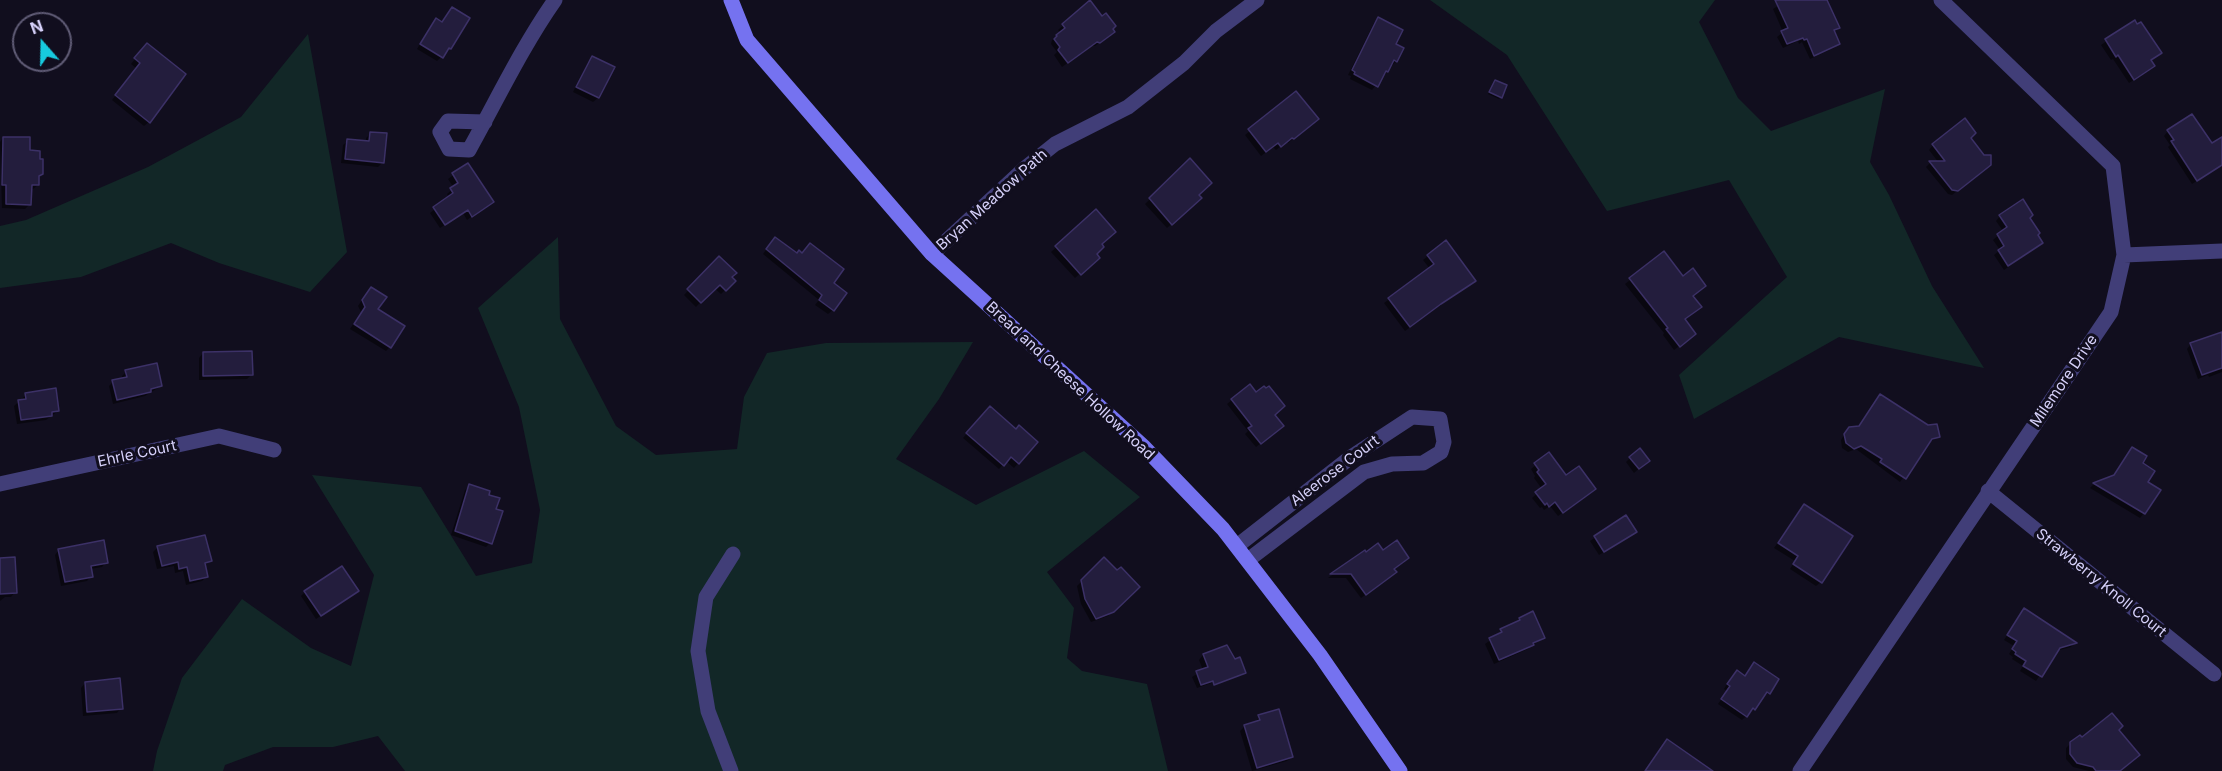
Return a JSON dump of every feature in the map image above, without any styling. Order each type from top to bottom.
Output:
[{"type":"main road","name":"Bread and Cheese Hollow Road","points":[[731,0],[747,40],[932,254],[1143,446],[1237,546],[1320,655],[1400,771]]},
{"type":"street","points":[[485,122],[538,24],[555,0]]},
{"type":"street","name":"Bryan Meadow Path","points":[[932,254],[1025,168],[1055,144],[1128,107],[1184,63],[1216,31],[1257,0]]},
{"type":"street","name":"Milemore Drive","points":[[1800,771],[2111,312],[2124,255],[2113,166],[1941,0]]},
{"type":"street","points":[[2124,255],[2222,251]]},
{"type":"street","name":"Aleerose Court","points":[[1237,546],[1351,457],[1412,417],[1440,419],[1444,441],[1441,452],[1423,463],[1392,464],[1364,472],[1248,560]]},
{"type":"street","name":"Ehrle Court","points":[[0,484],[219,436],[274,450]]},
{"type":"street","name":"Strawberry Knoll Court","points":[[1988,491],[2214,674]]},
{"type":"street","points":[[731,771],[708,711],[698,651],[705,597],[733,554]]},
{"type":"green space","points":[[1430,0],[1715,0],[1699,22],[1738,98],[1771,131],[1885,89],[1870,162],[1889,195],[1932,286],[1984,368],[1839,337],[1694,419],[1679,375],[1787,277],[1729,180],[1607,211],[1507,55]]},
{"type":"green space","points":[[308,34],[347,252],[310,292],[219,263],[171,243],[81,277],[0,288],[0,226],[26,220],[148,167],[241,117]]},
{"type":"green space","points":[[558,237],[560,319],[616,426],[656,455],[737,449],[744,397],[767,353],[826,343],[973,342],[939,399],[896,459],[976,505],[1084,451],[1140,497],[1047,572],[1074,608],[1067,658],[1082,671],[1147,684],[1168,771],[405,771],[378,736],[333,747],[273,747],[225,765],[223,771],[153,771],[157,751],[182,678],[242,599],[311,648],[351,666],[374,575],[312,475],[421,487],[476,576],[532,563],[540,510],[519,407],[478,308]]},
{"type":"building","points":[[1090,0],[1102,16],[1106,13],[1116,26],[1113,29],[1115,32],[1068,63],[1058,50],[1060,47],[1054,39],[1065,28],[1062,24]]},
{"type":"building","points":[[1775,0],[1827,0],[1840,28],[1834,30],[1840,44],[1814,56],[1807,39],[1803,38],[1787,44],[1781,31],[1788,28]]},
{"type":"building","points":[[452,7],[470,18],[443,58],[420,44],[436,18],[442,22]]},
{"type":"building","points":[[1378,17],[1403,30],[1396,44],[1404,48],[1397,62],[1394,60],[1388,72],[1386,71],[1378,87],[1354,74],[1352,70]]},
{"type":"building","points":[[2135,20],[2137,24],[2141,22],[2162,53],[2151,60],[2155,66],[2134,80],[2105,39]]},
{"type":"building","points":[[147,43],[186,74],[150,123],[115,95],[140,63],[134,58]]},
{"type":"building","points":[[592,56],[615,67],[599,98],[576,87]]},
{"type":"building","points":[[1495,80],[1507,85],[1502,98],[1489,92]]},
{"type":"building","points":[[1296,91],[1319,119],[1294,139],[1292,138],[1281,147],[1278,143],[1266,152],[1248,129]]},
{"type":"building","points":[[2192,114],[2212,143],[2222,137],[2222,165],[2197,181],[2171,141],[2174,140],[2167,130]]},
{"type":"building","points":[[1965,118],[1976,133],[1971,138],[1984,155],[1991,155],[1991,165],[1958,191],[1952,190],[1929,161],[1945,161],[1932,144]]},
{"type":"building","points":[[370,132],[387,133],[384,163],[345,159],[347,139],[369,141]]},
{"type":"building","points":[[3,137],[30,137],[30,150],[40,151],[40,159],[43,159],[43,174],[39,176],[39,185],[32,185],[31,205],[6,204],[6,185],[2,185]]},
{"type":"building","points":[[1190,158],[1212,183],[1199,195],[1202,198],[1172,225],[1149,198]]},
{"type":"building","points":[[468,163],[494,202],[472,217],[468,210],[445,225],[433,207],[453,193],[450,188],[458,183],[452,173]]},
{"type":"building","points":[[2023,199],[2033,215],[2030,218],[2040,233],[2038,235],[2043,243],[2008,266],[1998,250],[2004,246],[1997,234],[2007,227],[1999,215]]},
{"type":"building","points":[[1096,209],[1116,232],[1102,244],[1104,247],[1097,254],[1100,258],[1081,275],[1055,246]]},
{"type":"building","points":[[775,237],[797,253],[799,250],[802,253],[810,243],[844,269],[834,283],[847,293],[834,311],[819,300],[822,295],[766,249]]},
{"type":"building","points":[[1446,240],[1476,281],[1410,327],[1388,298],[1434,264],[1427,255]]},
{"type":"building","points":[[1664,251],[1683,276],[1693,268],[1706,286],[1693,296],[1702,307],[1685,319],[1696,334],[1680,347],[1629,278]]},
{"type":"building","points":[[719,256],[737,273],[732,277],[736,281],[726,291],[720,285],[701,303],[687,289]]},
{"type":"building","points":[[371,287],[387,297],[378,309],[405,326],[391,348],[354,324],[365,307],[362,300]]},
{"type":"building","points":[[2222,332],[2222,368],[2202,375],[2190,343]]},
{"type":"building","points":[[252,351],[253,375],[203,376],[203,352]]},
{"type":"building","points":[[157,363],[162,386],[151,389],[151,392],[117,400],[112,380],[127,377],[125,370]]},
{"type":"building","points":[[1250,384],[1256,392],[1264,386],[1266,388],[1269,386],[1285,406],[1275,415],[1284,426],[1261,444],[1248,428],[1252,426],[1231,399]]},
{"type":"building","points":[[56,388],[59,411],[52,412],[52,416],[21,420],[18,400],[26,399],[25,393]]},
{"type":"building","points":[[1880,394],[1928,425],[1937,424],[1940,437],[1932,439],[1906,479],[1880,462],[1882,459],[1861,446],[1854,449],[1846,443],[1844,434],[1849,427],[1859,426]]},
{"type":"building","points":[[990,406],[1016,429],[1019,425],[1038,442],[1019,464],[1011,457],[1004,466],[966,433]]},
{"type":"building","points":[[2132,447],[2147,456],[2143,463],[2155,471],[2148,482],[2161,490],[2145,514],[2093,483],[2114,475]]},
{"type":"building","points":[[1640,448],[1650,461],[1639,469],[1629,457]]},
{"type":"building","points":[[1549,452],[1566,475],[1579,466],[1596,489],[1563,513],[1555,502],[1549,507],[1547,503],[1545,505],[1535,492],[1546,484],[1537,472],[1539,470],[1534,463]]},
{"type":"building","points":[[469,484],[490,491],[489,495],[500,498],[496,509],[503,511],[492,544],[455,531]]},
{"type":"building","points":[[1804,504],[1853,536],[1822,583],[1793,564],[1798,556],[1778,543]]},
{"type":"building","points":[[1626,515],[1637,532],[1604,552],[1594,536]]},
{"type":"building","points":[[205,535],[212,561],[205,563],[208,577],[190,581],[187,567],[179,569],[178,562],[162,566],[157,546]]},
{"type":"building","points":[[104,540],[108,563],[91,566],[93,577],[65,582],[58,549]]},
{"type":"building","points":[[1397,540],[1409,558],[1394,569],[1397,572],[1366,595],[1351,574],[1330,574],[1378,543],[1383,550]]},
{"type":"building","points":[[15,557],[17,593],[0,594],[0,558]]},
{"type":"building","points":[[1104,557],[1117,570],[1121,567],[1140,587],[1114,612],[1096,619],[1085,599],[1081,580]]},
{"type":"building","points":[[342,566],[359,591],[321,616],[304,591]]},
{"type":"building","points":[[2024,608],[2077,643],[2060,648],[2042,677],[2023,666],[2026,661],[2015,654],[2016,652],[2012,649],[2017,641],[2007,635]]},
{"type":"building","points":[[1533,611],[1545,638],[1499,660],[1489,638],[1502,632],[1500,629]]},
{"type":"building","points":[[1227,645],[1235,659],[1240,657],[1246,673],[1214,685],[1213,681],[1201,685],[1196,671],[1208,667],[1203,654]]},
{"type":"building","points":[[1754,662],[1779,679],[1770,694],[1767,692],[1755,710],[1753,708],[1747,717],[1721,699],[1730,686],[1727,684],[1737,670],[1745,676]]},
{"type":"building","points":[[120,678],[123,709],[87,712],[85,682]]},
{"type":"building","points":[[1279,709],[1293,757],[1257,768],[1244,725],[1260,720],[1258,715]]},
{"type":"building","points":[[2112,713],[2123,726],[2119,730],[2140,755],[2120,771],[2096,771],[2093,767],[2077,763],[2070,754],[2070,742],[2080,735],[2082,737]]},
{"type":"building","points":[[1667,739],[1713,771],[1645,771]]}]
